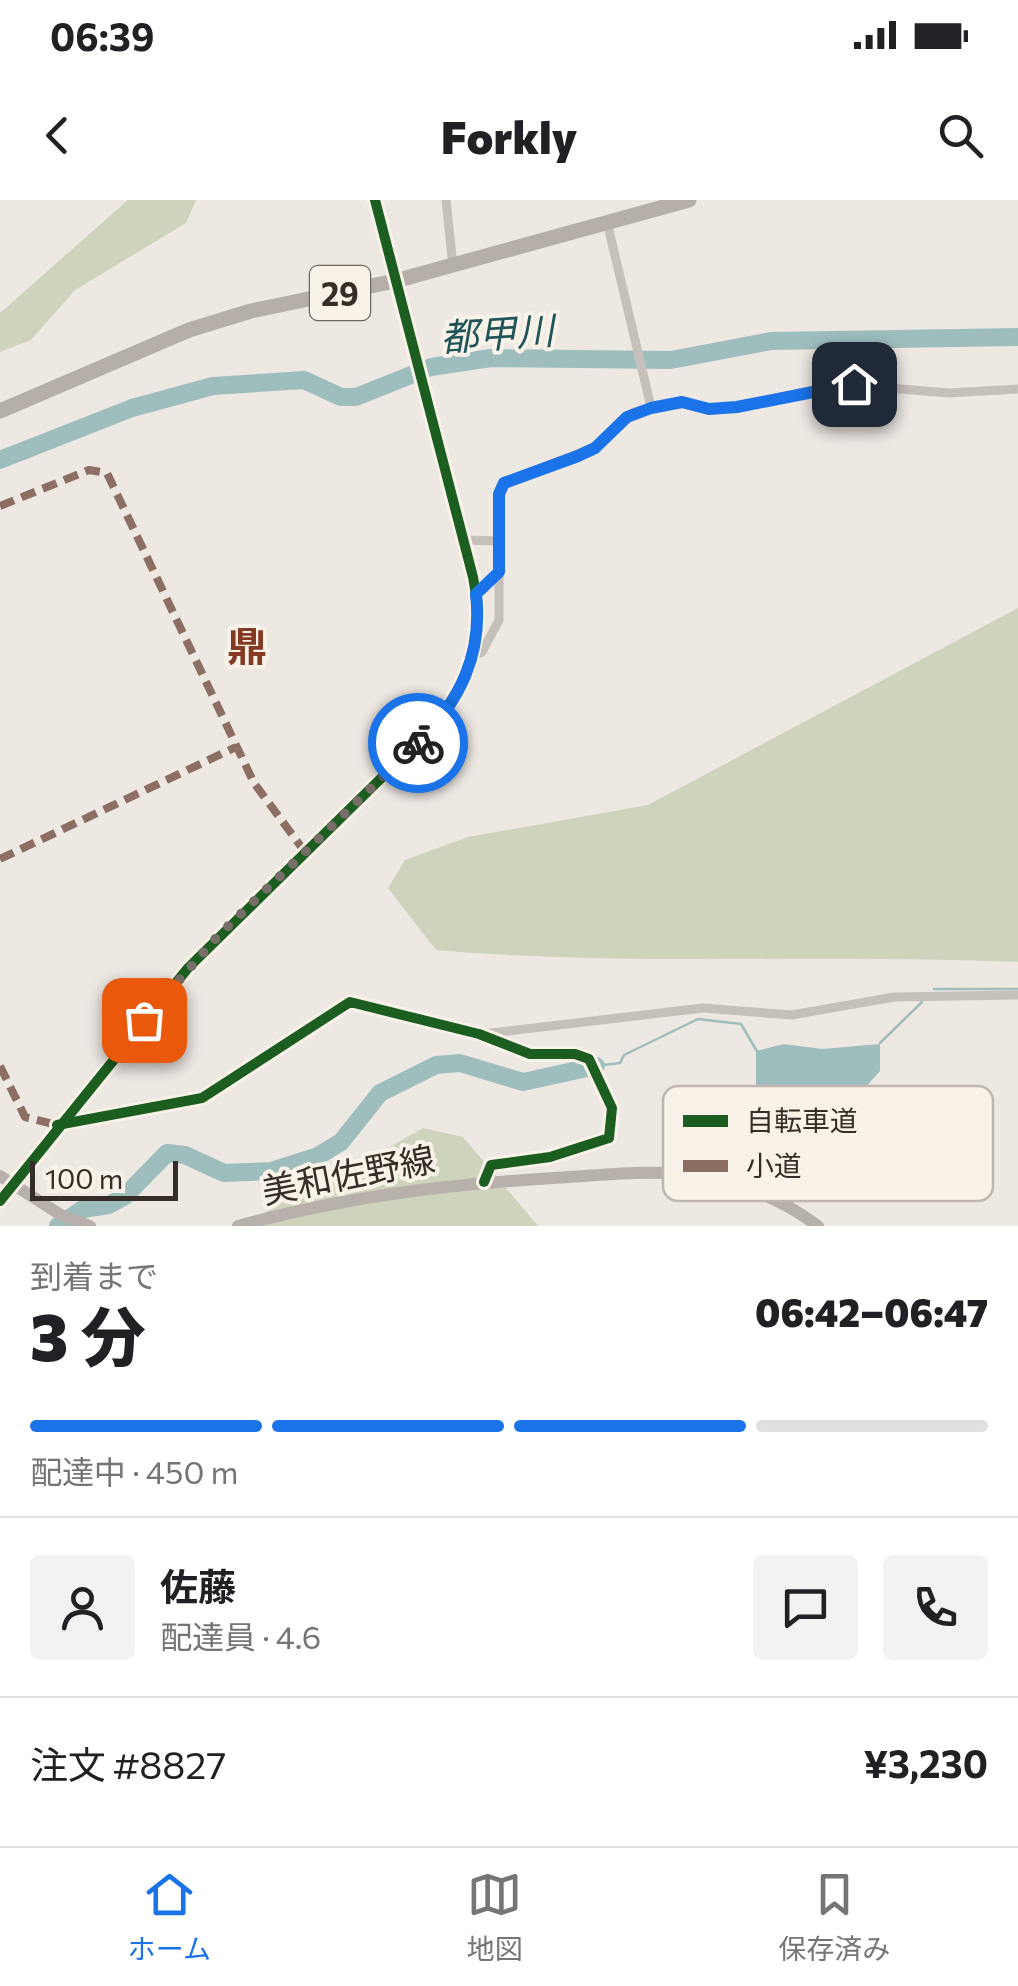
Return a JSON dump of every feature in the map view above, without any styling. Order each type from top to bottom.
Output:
[{"type":"main road","name":"29","points":[[0,411],[189,330],[250,312],[453,266],[689,200]]},
{"type":"main road","name":"美和佐野線","points":[[238,1226],[361,1195],[484,1182],[663,1174]]},
{"type":"main road","points":[[0,1176],[61,1215],[84,1224]]},
{"type":"main road","name":"美和佐野線","points":[[774,1201],[818,1226]]},
{"type":"street","points":[[0,1200],[57,1125],[217,937],[436,723],[461,688],[474,654],[476,594],[374,200]]},
{"type":"street","points":[[446,200],[453,266]]},
{"type":"street","points":[[606,222],[651,408]]},
{"type":"street","points":[[474,654],[482,652],[498,620],[499,494],[504,483],[595,448],[627,417],[682,402],[709,409],[737,407],[840,384],[949,393],[1018,388]]},
{"type":"street","points":[[463,540],[500,540]]},
{"type":"street","points":[[476,594],[499,572]]},
{"type":"street","points":[[479,1034],[703,1008],[792,1015],[894,998],[1018,996]]},
{"type":"street","points":[[57,1125],[202,1098],[350,1002],[479,1034],[530,1054],[574,1054],[589,1060],[613,1114],[607,1140],[550,1157],[488,1166],[484,1182]]},
{"type":"green space","points":[[128,200],[196,200],[186,223],[75,290],[31,340],[0,352],[0,313]]},
{"type":"green space","points":[[1018,608],[1018,962],[582,958],[436,950],[388,888],[405,860],[468,837],[648,805]]},
{"type":"green space","points":[[423,1128],[463,1137],[538,1226],[244,1226],[327,1173],[369,1159]]},
{"type":"water","points":[[784,1044],[822,1049],[880,1044],[880,1071],[867,1086],[756,1086],[756,1051]]},
{"type":"waterway","name":"都甲川","points":[[0,460],[132,408],[213,386],[304,380],[341,397],[356,397],[431,367],[491,358],[671,360],[771,341],[1018,337]]},
{"type":"waterway","points":[[934,989],[1018,989]]},
{"type":"waterway","points":[[880,1043],[922,1002]]},
{"type":"waterway","points":[[596,1066],[620,1063],[624,1055],[698,1019],[741,1024],[758,1053]]},
{"type":"waterway","points":[[58,1226],[83,1209],[109,1205],[125,1196],[167,1153],[185,1155],[224,1173],[271,1171],[318,1156],[341,1142],[380,1093],[436,1065],[460,1063],[523,1082],[596,1066]]},
{"type":"marked path","points":[[0,506],[89,470],[107,473],[254,783],[305,852]]},
{"type":"marked path","points":[[0,859],[236,747]]},
{"type":"marked path","points":[[0,1066],[25,1117],[57,1125]]},
{"type":"cycle path","points":[[0,1201],[188,968],[437,721],[469,665],[477,623],[473,577],[375,200]]},
{"type":"cycle path","points":[[57,1125],[202,1098],[350,1002],[479,1034],[530,1054],[575,1054],[589,1059],[612,1108],[609,1138],[550,1157],[491,1165],[484,1182]]},
{"type":"way so far","points":[[144,1020],[217,937],[418,743]]},
{"type":"district","name":"鼎","points":[[247,644]]},
{"type":"route","points":[[418,743],[450,705],[469,671],[477,641],[476,594],[499,572],[499,494],[504,483],[595,448],[634,412],[682,402],[716,410],[854,384]]}]
